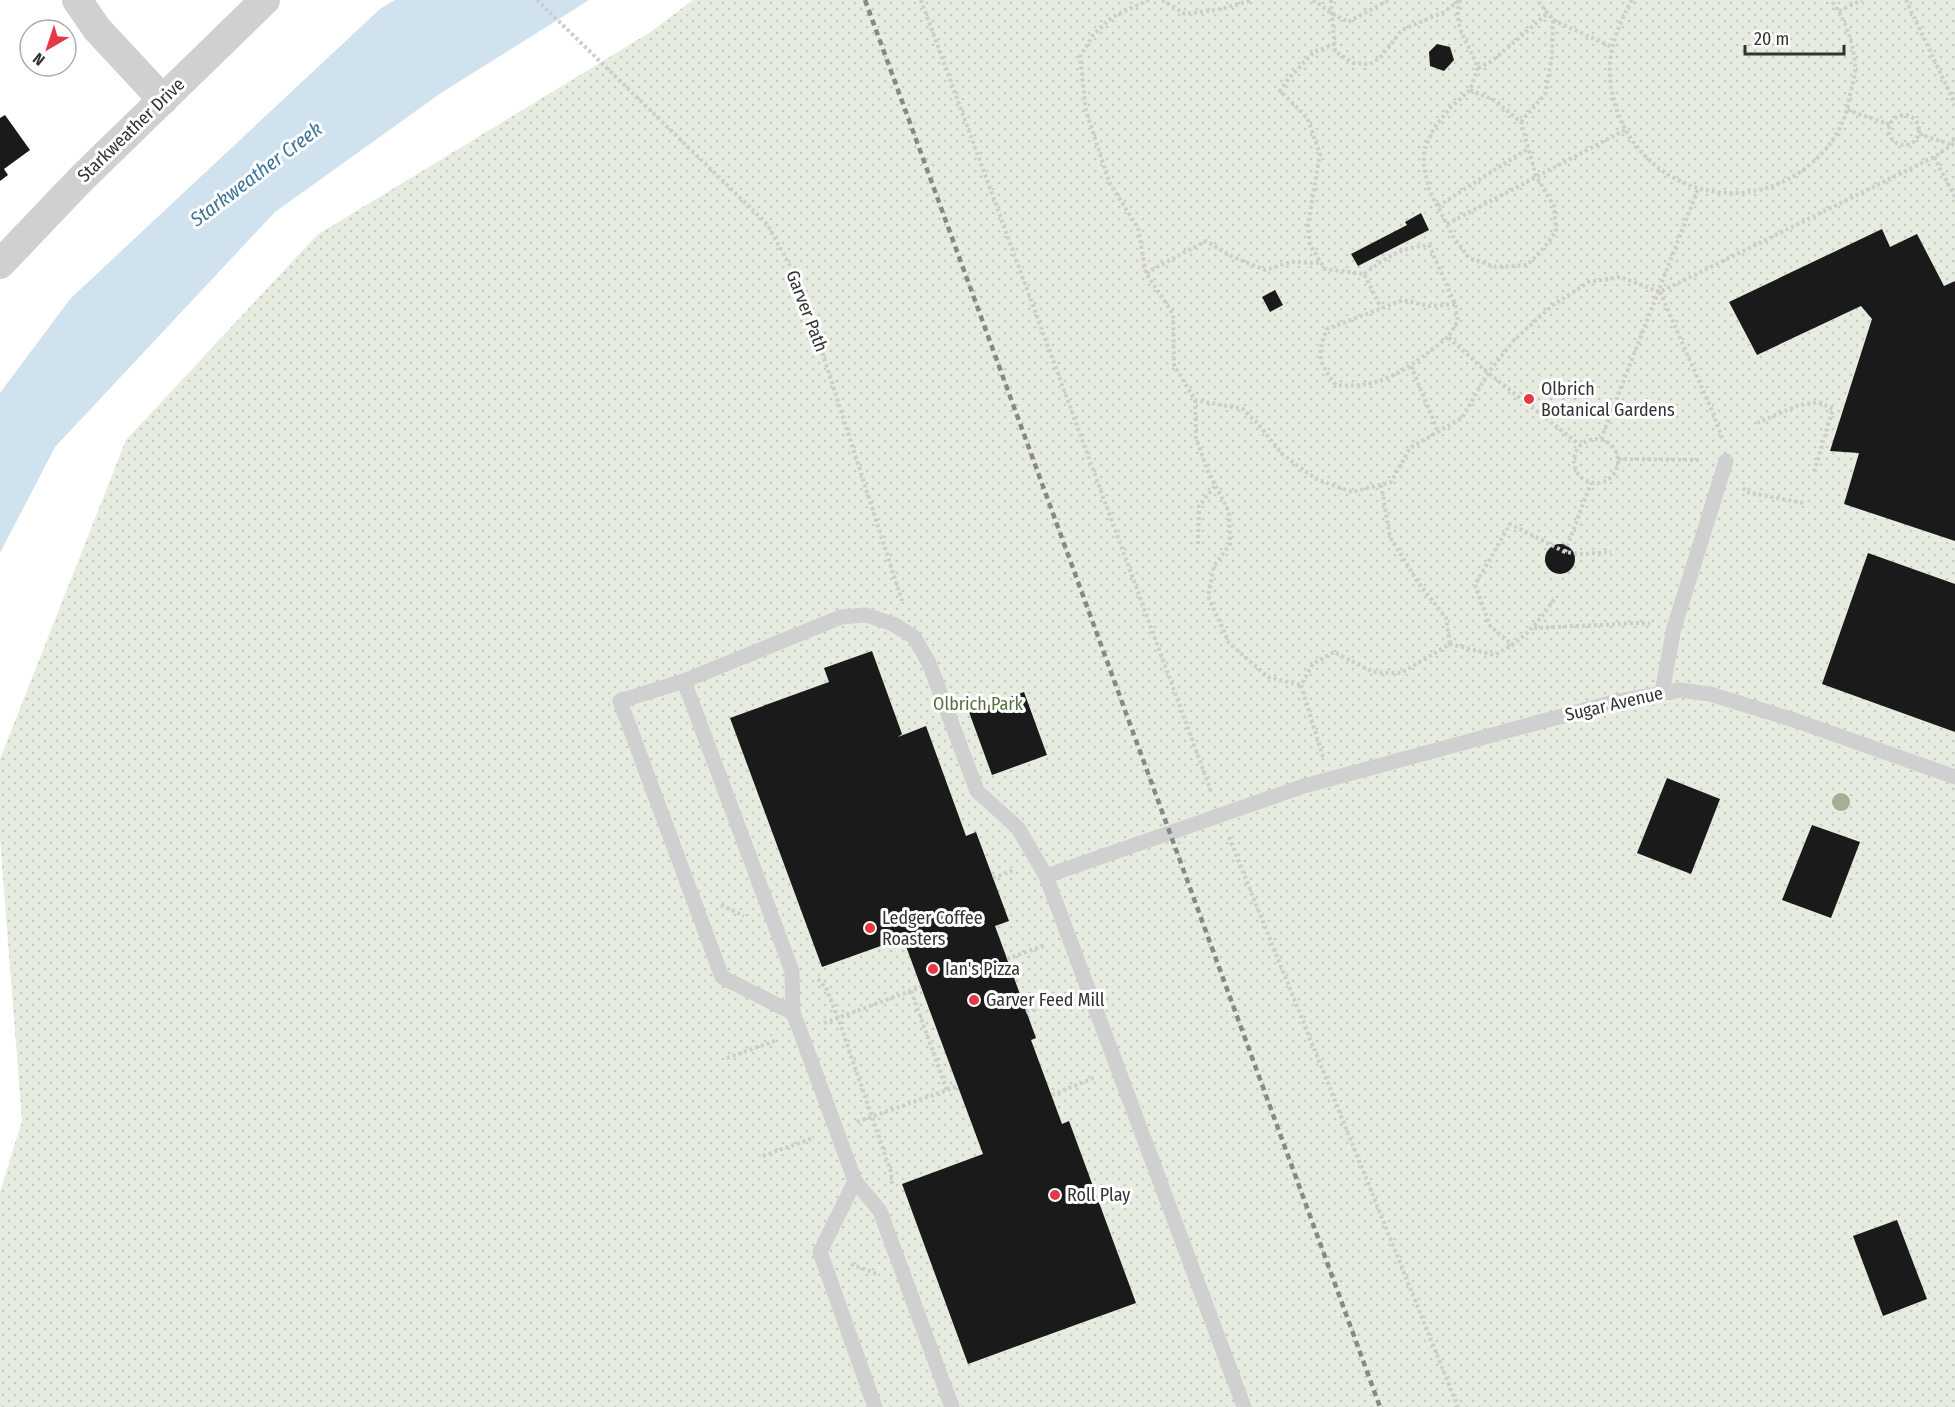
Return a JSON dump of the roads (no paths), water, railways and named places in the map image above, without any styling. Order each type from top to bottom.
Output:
[{"type":"street","points":[[77,0],[97,29],[163,100]]},
{"type":"street","name":"Starkweather Drive","points":[[0,264],[80,180],[265,0]]},
{"type":"lane","points":[[1662,692],[1674,628],[1726,461]]},
{"type":"lane","points":[[794,1013],[722,977],[620,701],[684,681],[841,617],[866,615],[893,624],[914,638],[929,663],[977,791],[1018,828],[1046,876],[1244,1407]]},
{"type":"lane","points":[[684,681],[792,971],[794,1013],[855,1181],[880,1211],[952,1407]]},
{"type":"lane","name":"Sugar Avenue","points":[[1046,876],[1329,778],[1614,702],[1680,690],[1710,694],[1794,720],[1955,777]]},
{"type":"lane","points":[[855,1181],[820,1252],[875,1407]]},
{"type":"water","name":"Starkweather Creek","points":[[395,0],[589,0],[441,93],[275,212],[55,447],[0,553],[0,393],[70,299],[380,9]]},
{"type":"railway","points":[[865,0],[1380,1407]]},
{"type":"place","name":"Olbrich Botanical Gardens","points":[[1529,399]]},
{"type":"place","name":"Ledger Coffee Roasters","points":[[870,928]]},
{"type":"place","name":"Ian's Pizza","points":[[933,969]]},
{"type":"place","name":"Garver Feed Mill","points":[[974,1000]]},
{"type":"place","name":"Roll Play","points":[[1055,1195]]},
{"type":"park label","name":"Olbrich Park","points":[[978,704]]}]
